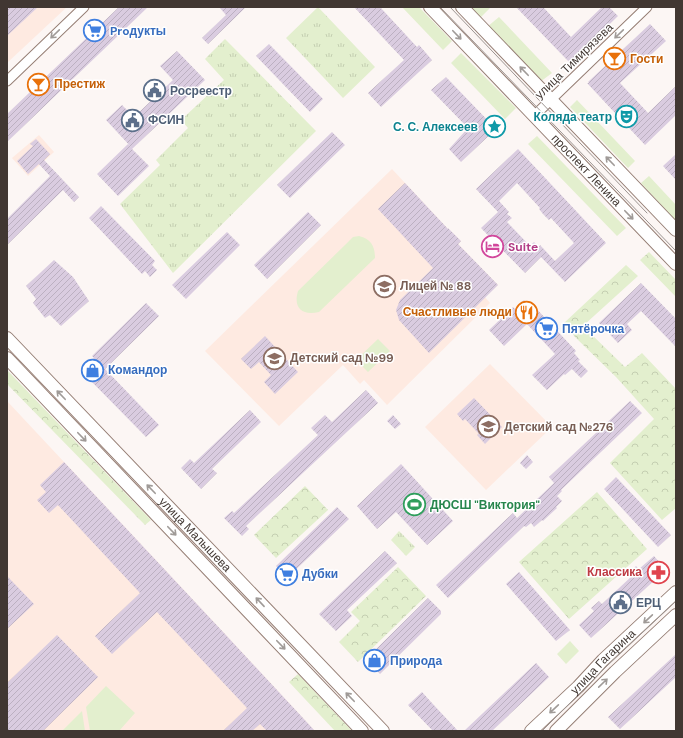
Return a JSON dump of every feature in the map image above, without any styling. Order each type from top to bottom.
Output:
[{"type":"main road","name":"проспект Ленина","points":[[430,7],[676,264]]},
{"type":"main road","name":"проспект Ленина","points":[[462,7],[676,230]]},
{"type":"main road","name":"улица Малышева","points":[[7,338],[383,731]]},
{"type":"main road","name":"улица Малышева","points":[[7,358],[362,731]]},
{"type":"main road","name":"улица Гагарина","points":[[531,731],[578,687],[603,660],[676,592]]},
{"type":"main road","name":"улица Гагарина","points":[[556,731],[588,698],[676,615]]},
{"type":"street","points":[[7,81],[84,7]]},
{"type":"street","name":"улица Тимирязева","points":[[534,116],[647,7]]},
{"type":"shaded area","points":[[7,7],[67,7],[7,63]]},
{"type":"shaded area","points":[[39,135],[54,152],[28,176],[12,158]]},
{"type":"shaded area","name":"Лицей № 88","points":[[392,169],[461,241],[458,244],[498,285],[485,297],[490,303],[387,405],[364,380],[360,384],[343,365],[279,426],[205,351]]},
{"type":"shaded area","name":"Детский сад №276","points":[[490,364],[552,427],[486,490],[425,427]]},
{"type":"shaded area","points":[[7,401],[224,633],[315,731],[7,731]]},
{"type":"green space","points":[[318,7],[375,67],[343,98],[286,38]]},
{"type":"green space","points":[[402,7],[419,7],[452,41],[443,50]]},
{"type":"green space","points":[[468,7],[490,7],[490,8],[479,19]]},
{"type":"green space","points":[[499,17],[552,73],[540,82],[487,27]]},
{"type":"green space","points":[[225,39],[316,131],[173,273],[120,204],[160,165],[156,160],[188,128],[181,120],[224,80],[205,59]]},
{"type":"green space","points":[[461,53],[516,108],[505,119],[451,63]]},
{"type":"green space","points":[[577,100],[635,161],[628,168],[570,107]]},
{"type":"green space","points":[[537,136],[626,228],[617,236],[528,144]]},
{"type":"green space","points":[[649,176],[676,205],[676,221],[641,183]]},
{"type":"green space","points":[[359,236],[367,239],[372,244],[375,258],[319,312],[308,313],[300,309],[297,302],[298,291],[353,237]]},
{"type":"green space","points":[[649,252],[676,280],[676,297],[640,260]]},
{"type":"green space","points":[[626,265],[638,276],[584,325],[589,332],[625,367],[642,353],[676,389],[676,508],[662,520],[610,463],[654,419],[616,377],[575,337],[564,323]]},
{"type":"green space","points":[[378,339],[390,351],[368,372],[356,360]]},
{"type":"green space","points":[[7,370],[151,520],[145,525],[7,384]]},
{"type":"green space","points":[[305,486],[328,510],[276,558],[254,535]]},
{"type":"green space","points":[[597,492],[647,549],[569,619],[519,562]]},
{"type":"green space","points":[[399,531],[415,547],[406,556],[391,540]]},
{"type":"green space","points":[[398,567],[426,596],[358,662],[339,642],[360,621],[351,612]]},
{"type":"green space","points":[[570,641],[579,651],[566,664],[557,654]]},
{"type":"green space","points":[[298,674],[352,731],[335,731],[289,682]]},
{"type":"green space","points":[[106,686],[135,713],[119,731],[90,731],[86,707]]},
{"type":"green space","points":[[82,711],[85,731],[62,731]]},
{"type":"building","points":[[7,7],[38,7],[7,36]]},
{"type":"building","points":[[119,7],[148,7],[7,142],[7,114]]},
{"type":"building","points":[[219,7],[246,7],[208,44],[202,38],[226,15]]},
{"type":"building","points":[[354,7],[380,7],[417,47],[419,45],[432,60],[381,107],[368,93],[404,60]]},
{"type":"building","points":[[516,7],[543,7],[571,37],[602,7],[609,7],[618,16],[570,63]]},
{"type":"building","points":[[650,24],[666,41],[620,83],[648,113],[676,86],[676,115],[645,145],[587,83],[589,83],[588,82]]},
{"type":"building","points":[[269,44],[323,99],[310,112],[256,56]]},
{"type":"building","points":[[177,51],[205,80],[132,149],[149,166],[118,196],[97,174],[128,144],[132,148],[106,120],[122,105],[134,117],[173,80],[160,66]]},
{"type":"building","points":[[446,77],[496,129],[461,162],[449,149],[468,128],[431,90]]},
{"type":"building","points":[[332,132],[345,145],[290,198],[277,185]]},
{"type":"building","points":[[36,139],[50,154],[44,160],[79,197],[74,202],[63,190],[7,245],[7,219],[50,176],[39,164],[28,174],[17,161],[33,146],[30,144]]},
{"type":"building","points":[[518,149],[606,243],[565,282],[541,257],[525,273],[481,228],[498,212],[476,189]],"holes":[[[517,183],[540,208],[539,209],[543,214],[549,220],[551,218],[574,243],[555,261],[540,245],[539,247],[534,242],[530,246],[507,222],[512,218],[507,214],[509,212],[499,201]]]},
{"type":"building","points":[[676,154],[676,180],[663,166]]},
{"type":"building","points":[[405,183],[461,241],[458,244],[498,285],[429,353],[399,320],[396,310],[400,300],[433,268],[378,209]]},
{"type":"building","points":[[101,206],[155,261],[152,265],[157,270],[150,277],[145,271],[142,274],[89,218]]},
{"type":"building","points":[[308,212],[321,225],[267,279],[254,265]]},
{"type":"building","points":[[227,232],[240,245],[186,299],[172,285]]},
{"type":"building","points":[[54,260],[73,277],[89,301],[61,326],[50,315],[45,318],[33,303],[36,299],[26,286]]},
{"type":"building","points":[[641,283],[676,319],[676,347],[641,311],[627,324],[632,330],[618,343],[599,323]]},
{"type":"building","points":[[524,300],[530,306],[532,304],[576,351],[574,353],[580,360],[578,361],[588,371],[581,378],[572,369],[565,375],[564,374],[547,390],[532,375],[555,354],[527,324],[504,346],[489,330],[513,307],[515,309]]},
{"type":"building","points":[[146,303],[159,316],[105,369],[159,425],[146,437],[92,382],[93,381],[87,368],[89,362],[94,358],[92,356]]},
{"type":"building","points":[[265,336],[298,372],[275,394],[264,382],[271,375],[259,362],[251,369],[241,359]]},
{"type":"building","points":[[366,390],[378,403],[246,526],[249,529],[242,536],[224,518],[232,511],[234,513],[318,435],[311,428],[325,415],[332,422]]},
{"type":"building","points":[[474,398],[502,427],[485,444],[477,435],[479,434],[465,419],[463,421],[457,414]]},
{"type":"building","points":[[630,401],[642,413],[561,490],[562,491],[557,496],[562,501],[556,507],[557,508],[534,527],[531,523],[526,527],[524,526],[448,598],[436,585],[513,513],[517,518],[554,483],[549,477]]},
{"type":"building","points":[[250,410],[261,422],[212,469],[217,473],[201,489],[181,468],[190,459],[194,463]]},
{"type":"building","points":[[393,415],[401,424],[395,429],[387,421]]},
{"type":"building","points":[[527,455],[533,462],[526,469],[520,463]]},
{"type":"building","points":[[64,462],[315,731],[267,731],[260,724],[252,731],[223,731],[247,708],[157,612],[112,654],[95,636],[140,593],[58,505],[49,513],[37,500],[46,492],[40,485]]},
{"type":"building","name":"ДЮСШ \"Виктория\"","points":[[401,464],[453,521],[427,545],[396,512],[377,529],[357,506]]},
{"type":"building","points":[[616,477],[671,535],[658,547],[604,489]]},
{"type":"building","points":[[337,507],[349,519],[287,578],[276,566]]},
{"type":"building","points":[[385,551],[397,563],[347,610],[352,616],[336,631],[319,614]]},
{"type":"building","points":[[654,556],[666,570],[591,638],[579,625],[594,611],[591,608],[599,601],[602,604],[633,575],[630,572],[636,566],[639,569]]},
{"type":"building","points":[[519,572],[570,630],[556,641],[506,584]]},
{"type":"building","points":[[7,576],[34,604],[7,629]]},
{"type":"building","points":[[428,598],[441,611],[441,614],[380,674],[366,659]]},
{"type":"building","points":[[57,635],[98,677],[43,731],[7,731],[7,683]]},
{"type":"building","points":[[676,654],[676,677],[620,729],[608,717]]},
{"type":"building","points":[[536,663],[549,677],[492,731],[464,731]]},
{"type":"building","points":[[422,692],[458,731],[433,731],[408,705]]},
{"type":"tram line","points":[[440,7],[676,251]]},
{"type":"tram line","points":[[450,7],[647,213]]},
{"type":"tram line","points":[[542,731],[608,665],[676,601]]},
{"type":"place","name":"Proдукты","points":[[94,31]]},
{"type":"place","name":"Гости","points":[[615,59]]},
{"type":"place","name":"Престиж","points":[[38,84]]},
{"type":"place","name":"Росреестр","points":[[155,91]]},
{"type":"place","name":"Коляда театр","points":[[627,117]]},
{"type":"place","name":"ФСИН","points":[[133,120]]},
{"type":"place","name":"С. С. Алексеев","points":[[494,127]]},
{"type":"place","name":"Suite","points":[[493,247]]},
{"type":"place","name":"Лицей № 88","points":[[384,286]]},
{"type":"place","name":"Счастливые люди","points":[[527,312]]},
{"type":"place","name":"Пятёрочка","points":[[547,329]]},
{"type":"place","name":"Детский сад №99","points":[[274,358]]},
{"type":"place","name":"Командор","points":[[93,370]]},
{"type":"place","name":"Детский сад №276","points":[[488,427]]},
{"type":"place","name":"ДЮСШ \"Виктория\"","points":[[414,505]]},
{"type":"place","name":"Классика","points":[[658,572]]},
{"type":"place","name":"Дубки","points":[[287,574]]},
{"type":"place","name":"ЕРЦ","points":[[620,603]]},
{"type":"place","name":"Природа","points":[[374,661]]}]
